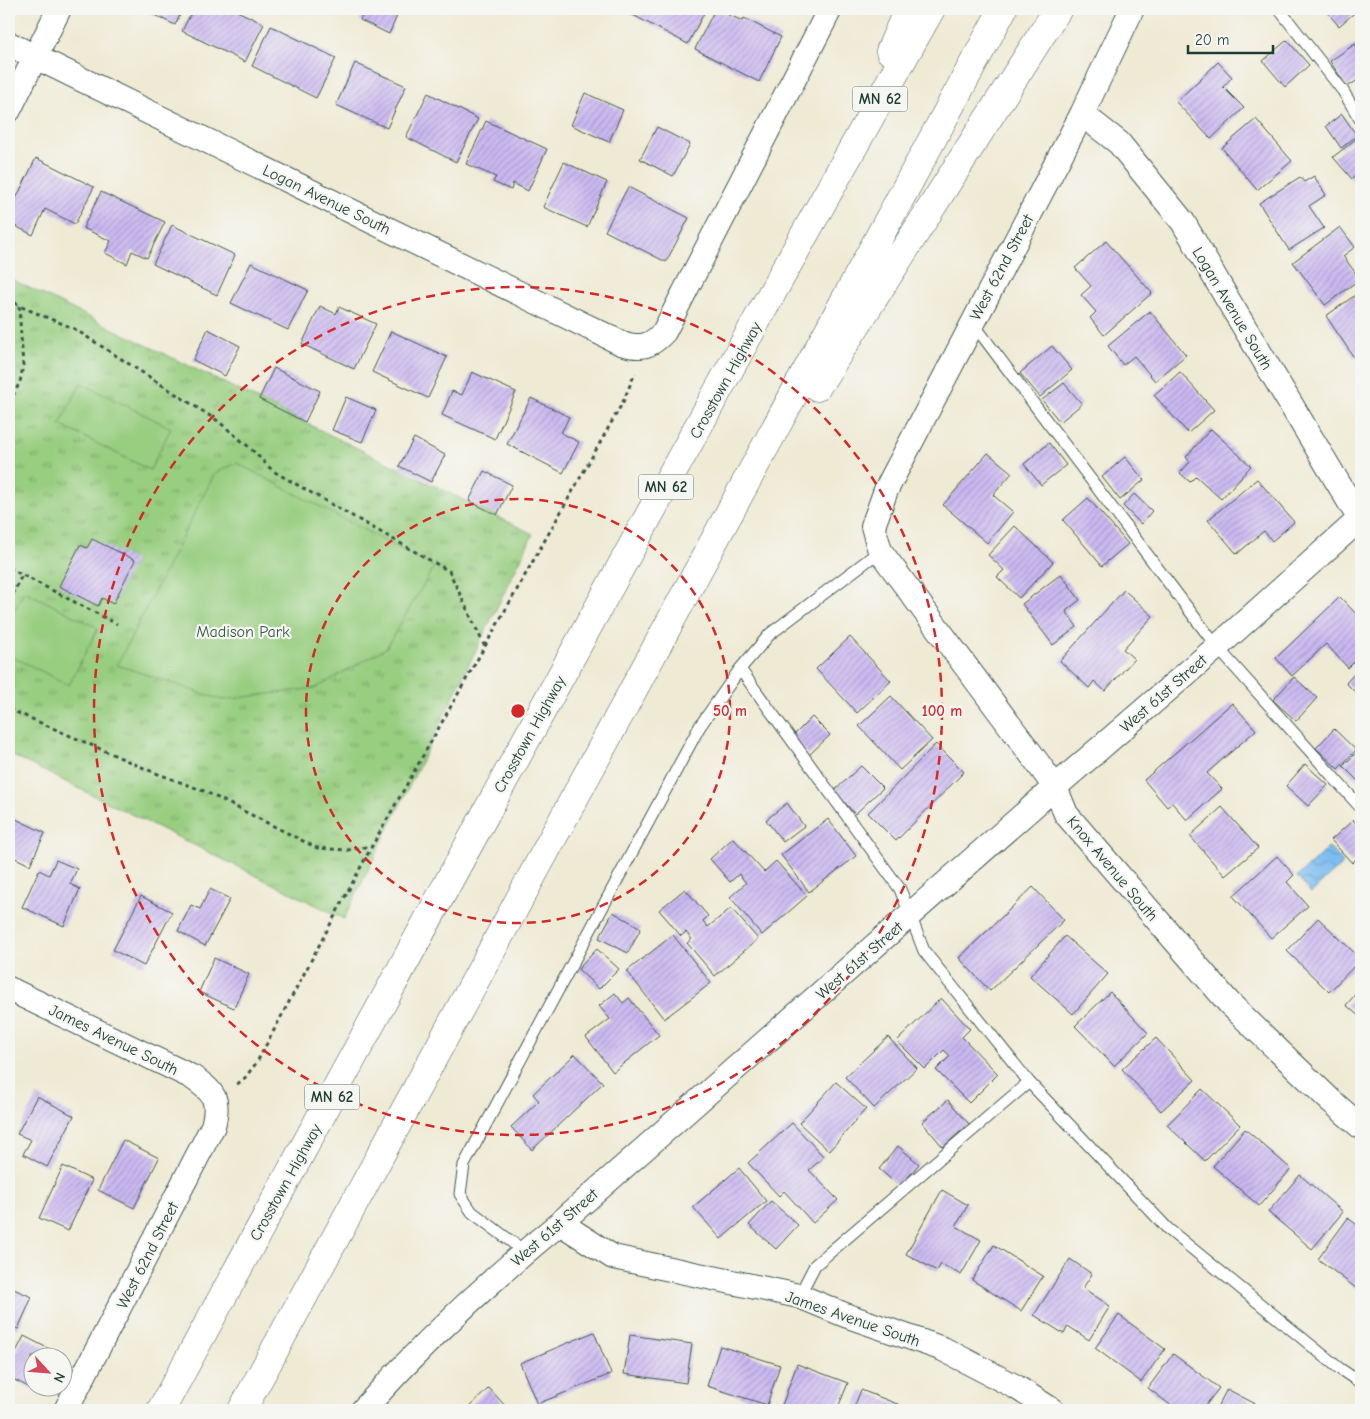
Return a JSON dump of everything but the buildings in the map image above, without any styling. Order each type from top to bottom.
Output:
[{"type":"highway","points":[[829,190],[908,9]]},
{"type":"highway","name":"Crosstown Highway","points":[[161,1410],[507,774],[931,9]]},
{"type":"highway","points":[[242,1410],[1004,9]]},
{"type":"highway","points":[[681,602],[1058,9]]},
{"type":"street","points":[[9,110],[59,9]]},
{"type":"street","points":[[646,346],[654,343],[664,332],[830,9]]},
{"type":"street","name":"West 62nd Street","points":[[874,526],[886,490],[1082,114],[1132,9]]},
{"type":"street","name":"Logan Avenue South","points":[[9,44],[621,343],[632,347],[646,346]]},
{"type":"street","name":"Logan Avenue South","points":[[1082,114],[1119,143],[1182,222],[1361,519]]},
{"type":"street","name":"West 61st Street","points":[[363,1410],[387,1383],[454,1316],[525,1252],[1361,519]]},
{"type":"street","name":"Knox Avenue South","points":[[874,526],[880,552],[1055,787],[1066,814],[1229,1003],[1330,1100],[1361,1127]]},
{"type":"street","name":"James Avenue South","points":[[9,989],[192,1077],[206,1087],[215,1097]]},
{"type":"street","name":"West 62nd Street","points":[[66,1410],[214,1126],[217,1112],[215,1097]]},
{"type":"street","name":"James Avenue South","points":[[560,1223],[613,1257],[799,1296],[943,1350],[1016,1387],[1052,1410]]},
{"type":"lane","points":[[1279,9],[1343,90],[1361,121]]},
{"type":"lane","points":[[972,322],[1217,647],[1361,808]]},
{"type":"lane","points":[[525,1252],[472,1212],[460,1194],[464,1165],[700,726],[740,669],[770,634],[880,552]]},
{"type":"lane","points":[[740,669],[900,889],[924,951],[1029,1082],[1168,1229],[1340,1369],[1361,1383]]},
{"type":"lane","points":[[799,1296],[816,1265],[1029,1082]]},
{"type":"path","points":[[9,297],[19,306],[74,328],[218,421],[249,447],[273,472],[449,571],[484,646]]},
{"type":"path","points":[[9,403],[20,382],[23,366],[19,306]]},
{"type":"path","points":[[215,1097],[244,1079],[258,1062],[372,846],[623,402],[646,346]]},
{"type":"path","points":[[9,568],[117,624]]},
{"type":"path","points":[[9,602],[22,575]]},
{"type":"path","points":[[9,709],[152,772],[204,791],[316,848],[348,850],[372,846]]},
{"type":"green space","name":"Madison Park","points":[[9,278],[533,534],[344,919],[9,754]]},
{"type":"green space","points":[[81,383],[171,428],[150,470],[60,425]]},
{"type":"green space","points":[[237,463],[434,567],[386,648],[316,688],[222,700],[117,665],[215,473]]},
{"type":"green space","points":[[24,591],[98,628],[69,685],[9,655],[9,621]]},
{"type":"water","points":[[1329,847],[1343,863],[1311,893],[1297,877]]}]
